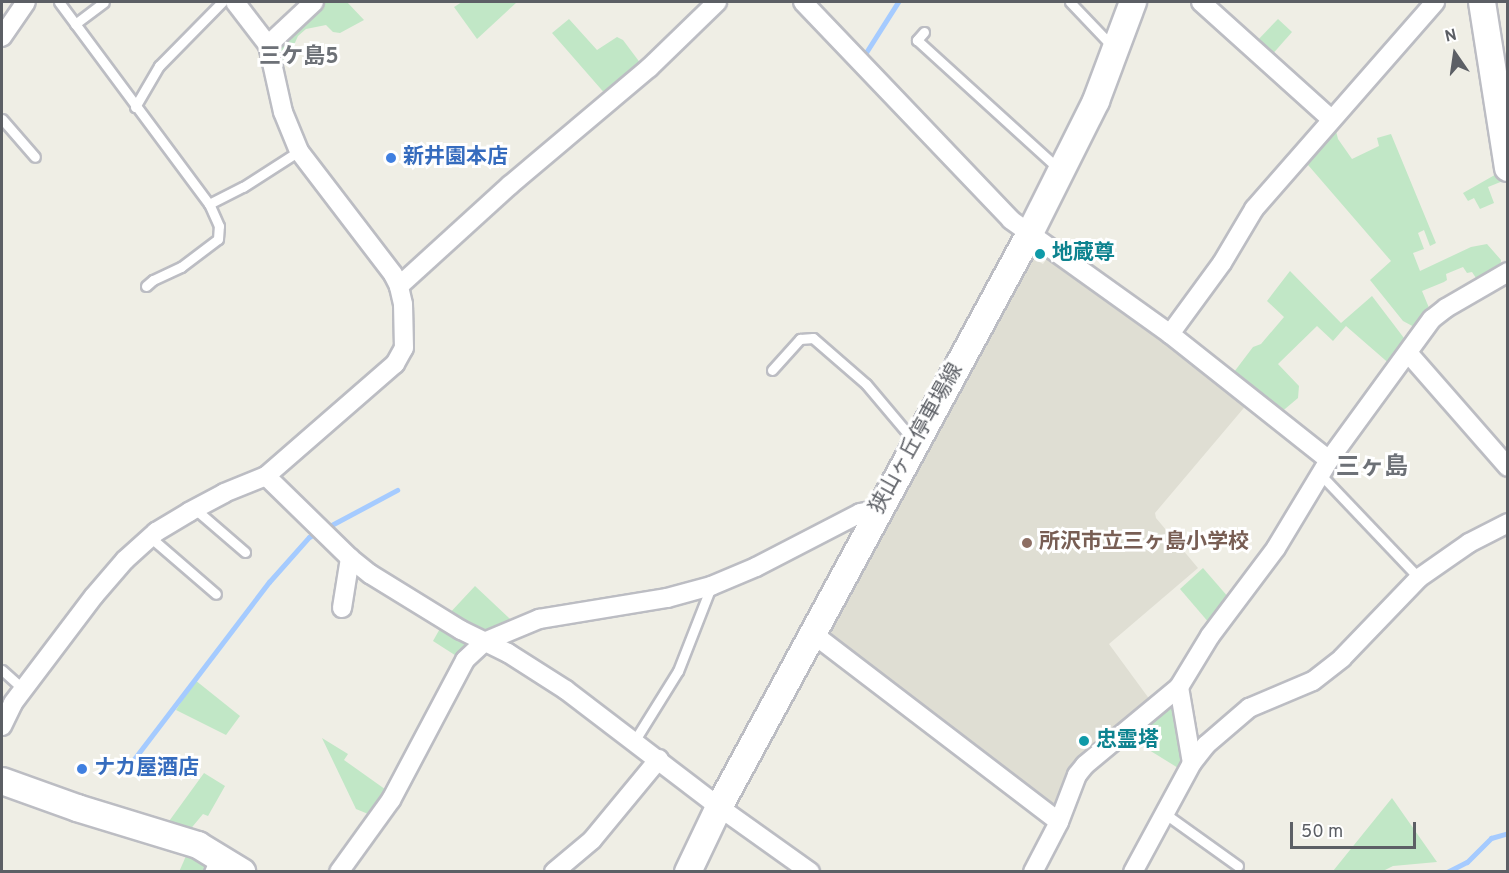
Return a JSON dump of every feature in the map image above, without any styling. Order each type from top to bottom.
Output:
[{"type":"main road","name":"狭山ヶ丘停車場線","points":[[688,872],[719,807],[812,633],[1029,234],[1096,101],[1133,2]]},
{"type":"main road","points":[[1482,2],[1508,168]]},
{"type":"main road","points":[[2,781],[77,808],[198,845],[212,863],[242,872]]},
{"type":"street","points":[[2,37],[26,2]]},
{"type":"street","points":[[2,726],[24,690],[94,596],[125,560],[150,537],[195,509],[224,493],[267,476],[395,364],[404,348],[403,304],[399,286],[393,274],[299,151],[283,112],[268,45],[235,2]]},
{"type":"street","points":[[268,45],[314,2]]},
{"type":"street","points":[[399,286],[510,185],[649,68],[717,2]]},
{"type":"street","points":[[803,2],[1011,220],[1170,334],[1325,467]]},
{"type":"street","points":[[1201,2],[1330,118]]},
{"type":"street","points":[[1170,334],[1222,262],[1254,208],[1330,118],[1435,2]]},
{"type":"street","points":[[1033,872],[1059,822],[1077,775],[1085,765],[1179,687],[1210,636],[1276,548],[1325,467],[1432,319],[1446,308],[1508,272]]},
{"type":"street","points":[[1408,354],[1508,466]]},
{"type":"street","points":[[267,476],[350,558],[370,574],[484,642],[508,653],[566,690],[635,740],[798,868]]},
{"type":"street","points":[[339,872],[391,800],[465,660],[484,642],[539,619],[668,598],[711,586],[756,567],[860,513],[880,509]]},
{"type":"street","points":[[1133,872],[1192,763],[1206,745],[1249,708],[1313,681],[1342,658],[1419,578],[1469,543],[1508,523]]},
{"type":"street","points":[[342,608],[350,558]]},
{"type":"street","points":[[812,633],[1059,822]]},
{"type":"street","points":[[1179,687],[1192,763]]},
{"type":"street","points":[[554,872],[591,840],[659,759]]},
{"type":"lane","points":[[59,2],[209,204],[219,226],[218,239],[182,267],[153,280],[146,286]]},
{"type":"lane","points":[[75,24],[104,2]]},
{"type":"lane","points":[[135,107],[159,66],[222,2]]},
{"type":"lane","points":[[1070,2],[1115,50]]},
{"type":"lane","points":[[924,32],[917,40],[1060,170]]},
{"type":"lane","points":[[2,119],[35,157]]},
{"type":"lane","points":[[209,204],[299,151]]},
{"type":"lane","points":[[772,370],[800,339],[813,338],[866,384],[915,443]]},
{"type":"lane","points":[[1325,467],[1419,578]]},
{"type":"lane","points":[[195,509],[245,552]]},
{"type":"lane","points":[[150,537],[216,594]]},
{"type":"lane","points":[[635,740],[678,671],[711,586]]},
{"type":"lane","points":[[2,670],[24,690]]},
{"type":"lane","points":[[1164,813],[1238,866]]},
{"type":"shaded area","name":"所沢市立三ヶ島小学校","points":[[1051,253],[1248,403],[1155,513],[1156,518],[1198,568],[1109,644],[1153,704],[1074,766],[1059,808],[1050,809],[833,639],[830,628],[1032,258],[1043,264]]},
{"type":"green space","points":[[319,2],[347,2],[364,20],[340,33],[333,32],[326,25],[306,29],[298,36],[289,56],[279,63],[277,44]]},
{"type":"green space","points":[[462,2],[517,2],[477,39],[454,7]]},
{"type":"green space","points":[[569,19],[597,50],[617,37],[623,40],[641,64],[607,96],[552,33]]},
{"type":"green space","points":[[1278,19],[1292,32],[1270,57],[1255,43]]},
{"type":"green space","points":[[1334,123],[1338,139],[1352,159],[1379,146],[1377,138],[1391,134],[1436,243],[1430,246],[1424,230],[1418,233],[1424,249],[1413,253],[1420,271],[1471,247],[1487,244],[1501,260],[1500,271],[1480,284],[1472,272],[1467,273],[1463,267],[1446,274],[1447,280],[1444,282],[1422,291],[1432,315],[1418,329],[1403,321],[1370,280],[1391,261],[1302,158]]},
{"type":"green space","points":[[1500,172],[1503,181],[1488,187],[1494,203],[1480,209],[1474,198],[1468,201],[1463,193]]},
{"type":"green space","points":[[1290,271],[1341,323],[1372,296],[1407,342],[1392,366],[1346,326],[1333,341],[1317,326],[1278,364],[1299,386],[1298,398],[1279,414],[1231,376],[1253,347],[1261,344],[1284,317],[1267,301]]},
{"type":"green space","points":[[1203,568],[1229,598],[1210,624],[1180,589]]},
{"type":"green space","points":[[475,586],[514,622],[487,635],[447,616]]},
{"type":"green space","points":[[442,625],[472,642],[461,659],[433,641]]},
{"type":"green space","points":[[195,680],[240,716],[226,735],[176,710]]},
{"type":"green space","points":[[1171,700],[1178,704],[1183,771],[1128,737]]},
{"type":"green space","points":[[322,738],[348,754],[344,760],[389,792],[373,816],[356,809]]},
{"type":"green space","points":[[204,773],[225,786],[208,816],[203,814],[188,832],[167,824]]},
{"type":"green space","points":[[1392,798],[1437,862],[1393,866],[1383,871],[1333,871]]},
{"type":"green space","points":[[189,849],[211,861],[206,871],[179,872]]},
{"type":"waterway","points":[[865,54],[898,2]]},
{"type":"waterway","points":[[131,763],[269,582],[309,537],[397,490]]},
{"type":"waterway","points":[[1447,872],[1467,862],[1491,838],[1508,833]]},
{"type":"place","name":"新井園本店","points":[[391,158]]},
{"type":"place","name":"地蔵尊","points":[[1040,254]]},
{"type":"place","name":"所沢市立三ヶ島小学校","points":[[1027,543]]},
{"type":"place","name":"忠霊塔","points":[[1084,741]]},
{"type":"place","name":"ナカ屋酒店","points":[[82,769]]},
{"type":"district","name":"三ケ島5","points":[[299,58]]},
{"type":"district","name":"三ヶ島","points":[[1372,469]]}]
